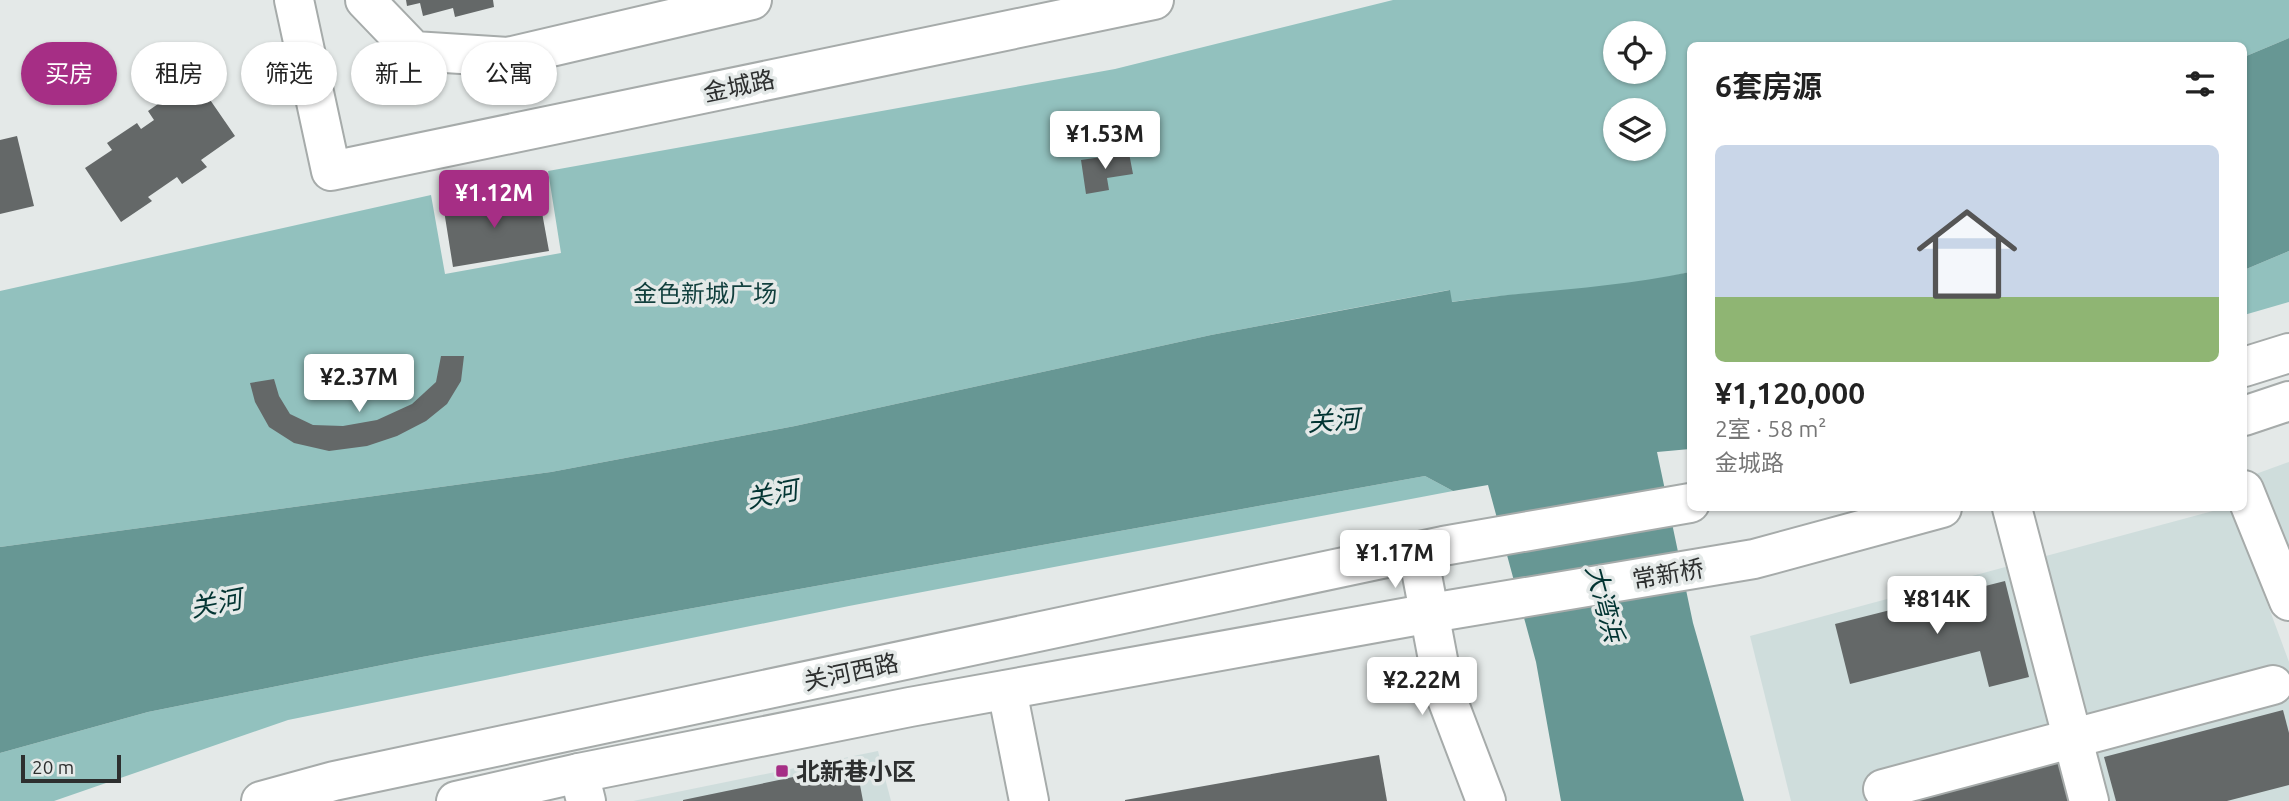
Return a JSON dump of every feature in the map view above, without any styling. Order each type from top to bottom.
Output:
[{"type":"main road","name":"金城路","points":[[294,0],[331,171],[1154,0]]},
{"type":"main road","points":[[365,0],[414,51],[508,57],[752,0]]},
{"type":"main road","points":[[2247,366],[2289,353]]},
{"type":"main road","points":[[2247,414],[2289,401]]},
{"type":"main road","points":[[2247,497],[2289,601]]},
{"type":"main road","points":[[1486,801],[1444,691],[1444,611],[1430,550],[1687,504]]},
{"type":"main road","name":"常新桥","points":[[1444,611],[1754,559],[1931,511]]},
{"type":"main road","points":[[2013,511],[2089,801]]},
{"type":"main road","name":"关河西路","points":[[261,801],[347,778],[1430,550]]},
{"type":"main road","name":"关河西路","points":[[456,801],[582,787],[1007,690],[1444,611]]},
{"type":"main road","points":[[1883,789],[2273,685]]},
{"type":"main road","points":[[1007,690],[1029,801]]},
{"type":"shaded area","points":[[2289,462],[2289,561],[2253,475]]},
{"type":"shaded area","points":[[2213,511],[2233,511],[2289,662],[2289,801],[1791,801],[1750,636]]},
{"type":"shaded area","points":[[878,751],[891,801],[633,801]]},
{"type":"green space","name":"金色新城广场","points":[[1393,0],[2289,0],[2289,38],[2247,56],[2247,42],[1687,42],[1687,273],[1661,279],[1451,302],[1449,290],[1211,335],[795,426],[551,472],[0,547],[0,291],[431,195],[445,274],[561,253],[548,171],[1115,69]]},
{"type":"green space","points":[[2289,251],[2289,302],[2247,314],[2247,269]]},
{"type":"green space","points":[[1425,476],[1453,491],[849,606],[288,720],[54,801],[0,801],[0,753],[148,712],[422,657]]},
{"type":"water","points":[[2289,38],[2289,251],[2247,269],[2247,56]]},
{"type":"water","points":[[1687,273],[1687,449],[1657,452],[1693,623],[1744,801],[1561,801],[1536,662],[1488,485],[1453,491],[1425,476],[422,657],[148,712],[0,753],[0,547],[551,472],[795,426],[1211,335],[1450,290],[1452,302],[1661,278]]},
{"type":"building","points":[[406,0],[493,0],[494,7],[455,17],[453,8],[423,16],[420,3],[407,6]]},
{"type":"building","points":[[157,105],[214,105],[235,136],[201,160],[207,167],[182,184],[177,177],[148,197],[152,201],[121,222],[85,168],[112,150],[107,143],[137,123],[141,129],[154,120],[148,111]]},
{"type":"building","points":[[17,136],[34,206],[0,214],[0,140]]},
{"type":"building","points":[[1129,153],[1133,174],[1107,178],[1109,190],[1086,194],[1081,160]]},
{"type":"building","points":[[467,194],[469,208],[539,196],[549,251],[453,267],[442,198]]},
{"type":"building","points":[[441,356],[464,356],[461,381],[447,404],[426,421],[397,436],[367,446],[329,451],[294,443],[269,427],[255,402],[250,383],[274,379],[279,396],[290,414],[313,425],[343,426],[377,420],[412,404],[436,382]]},
{"type":"building","points":[[2005,581],[2029,677],[1989,687],[1980,651],[1850,684],[1835,624]]},
{"type":"building","points":[[2283,710],[2289,733],[2289,785],[2227,801],[2116,801],[2104,757]]},
{"type":"building","points":[[2058,754],[2072,801],[1897,801]]},
{"type":"building","points":[[1379,755],[1387,801],[1125,801],[1125,800]]},
{"type":"building","points":[[856,764],[863,801],[683,801],[683,800]]},
{"type":"place","name":"北新巷小区","points":[[782,771]]},
{"type":"water label","name":"关河","points":[[1333,420]]},
{"type":"water label","name":"关河","points":[[772,494]]},
{"type":"water label","name":"关河","points":[[216,603]]},
{"type":"water label","name":"大湾浜","points":[[1605,603]]}]
